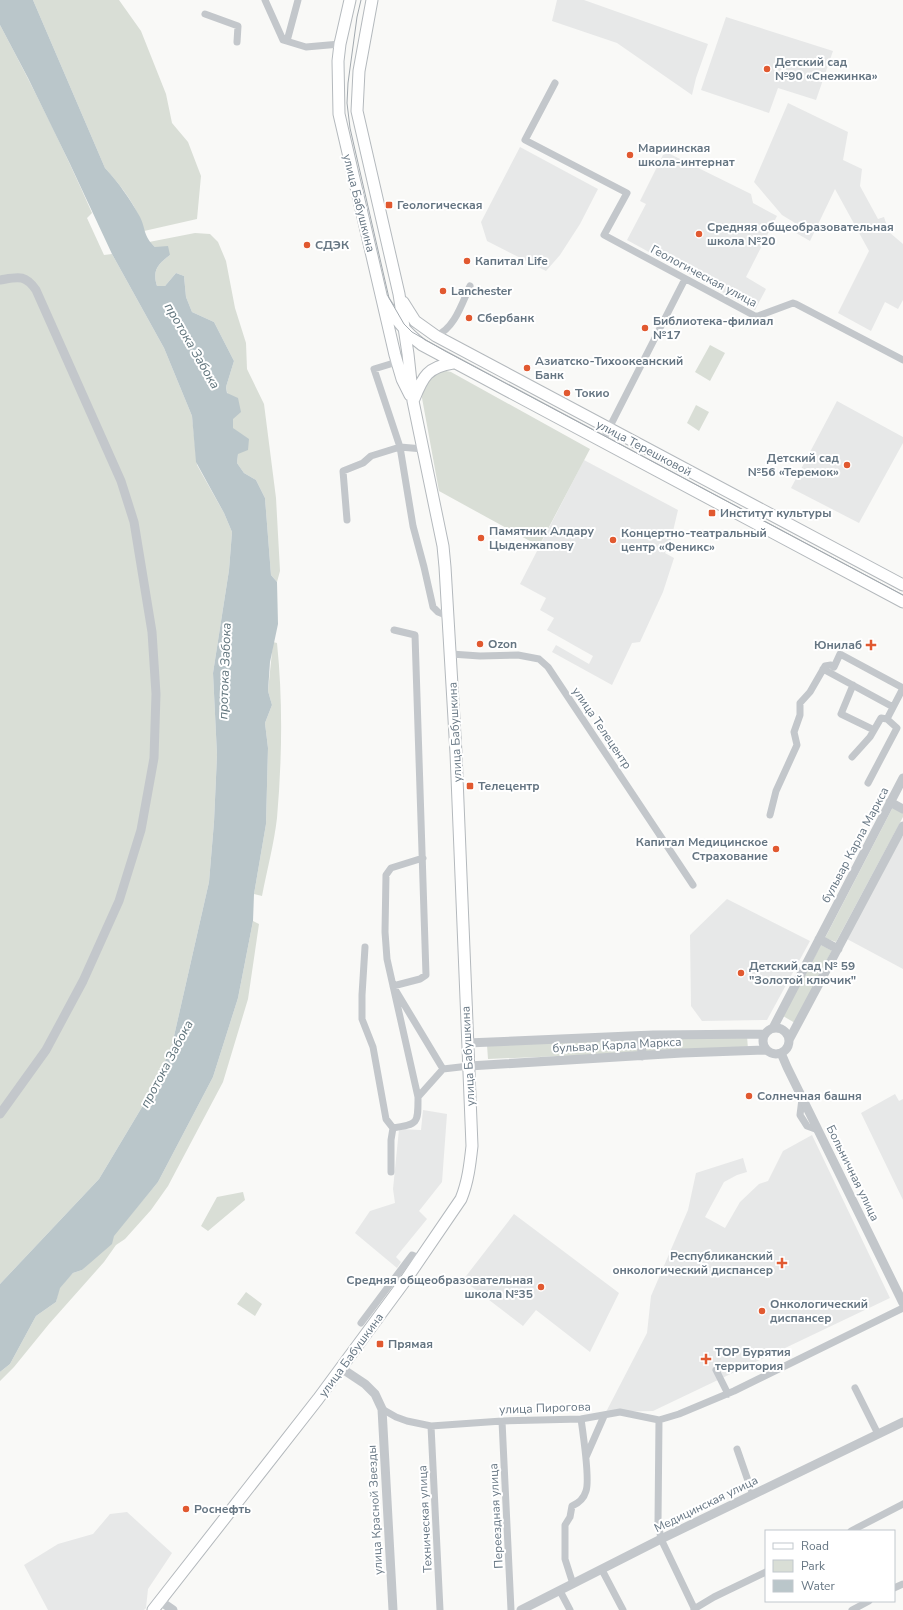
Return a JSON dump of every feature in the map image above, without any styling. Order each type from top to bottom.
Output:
[{"type":"main road","name":"улица Бабушкина","points":[[350,0],[340,44],[338,68],[339,114],[344,141],[397,362],[402,379],[413,401]]},
{"type":"main road","name":"улица Бабушкина","points":[[157,1606],[266,1467],[341,1368],[455,1210],[465,1188],[472,1146],[451,654],[443,546],[413,401],[399,294],[357,111],[359,71],[372,0]]},
{"type":"main road","name":"улица Терешковой","points":[[399,294],[407,310],[415,321],[437,337],[903,586]]},
{"type":"main road","name":"улица Терешковой","points":[[382,298],[405,331],[422,345],[453,363],[903,602]]},
{"type":"main road","points":[[397,362],[437,337]]},
{"type":"main road","points":[[413,401],[420,384],[428,372],[436,367],[453,363]]},
{"type":"street","points":[[265,0],[283,40],[306,47],[340,44]]},
{"type":"street","points":[[287,41],[298,0]]},
{"type":"street","points":[[205,14],[238,26],[237,42]]},
{"type":"street","name":"Геологическая улица","points":[[555,83],[525,140],[627,193],[604,235],[756,316],[792,303],[796,304],[903,360]]},
{"type":"street","points":[[0,280],[18,277],[30,281],[36,290],[121,481],[134,522],[152,632],[156,694],[154,758],[141,830],[119,901],[83,981],[46,1050],[0,1114]]},
{"type":"street","points":[[602,442],[685,279]]},
{"type":"street","points":[[437,337],[450,326],[470,286]]},
{"type":"street","points":[[397,362],[374,369],[400,447],[413,526],[433,607],[438,612],[448,616]]},
{"type":"street","points":[[347,520],[343,471],[363,463],[371,456],[400,447],[424,449]]},
{"type":"street","points":[[393,986],[420,979],[426,974],[415,634],[394,630]]},
{"type":"street","name":"улица Телецентр","points":[[451,654],[480,656],[518,655],[539,659],[548,667],[693,885]]},
{"type":"street","points":[[833,670],[840,654],[902,692],[887,719]]},
{"type":"street","points":[[770,815],[776,791],[798,745],[794,732],[800,715],[800,703],[810,692],[825,666],[831,665],[833,670],[853,685],[893,707]]},
{"type":"street","points":[[853,685],[841,714],[874,730]]},
{"type":"street","points":[[852,757],[870,737],[881,718],[887,719],[897,728],[868,783]]},
{"type":"street","name":"бульвар Карла Маркса","points":[[467,1043],[769,1031],[903,778]]},
{"type":"street","points":[[890,802],[903,809]]},
{"type":"street","points":[[789,1040],[784,1031],[777,1028],[769,1031],[764,1044],[767,1050],[774,1054],[781,1053],[787,1048],[789,1040],[903,826]]},
{"type":"street","points":[[393,1128],[412,1125],[418,1114],[418,1097],[387,959],[385,932],[386,875],[391,868],[423,858]]},
{"type":"street","points":[[819,939],[838,948]]},
{"type":"street","points":[[365,947],[362,1018],[373,1047],[386,1119],[393,1128],[391,1140],[391,1172]]},
{"type":"street","points":[[393,986],[443,1069]]},
{"type":"street","points":[[641,1036],[642,1056]]},
{"type":"street","name":"бульвар Карла Маркса","points":[[469,1066],[767,1050]]},
{"type":"street","name":"Больничная улица","points":[[781,1053],[802,1099],[903,1303]]},
{"type":"street","points":[[418,1097],[443,1069],[469,1066]]},
{"type":"street","points":[[361,1323],[412,1255],[421,1259]]},
{"type":"street","name":"улица Пирогова","points":[[382,1409],[408,1422],[431,1426],[502,1420],[581,1419],[620,1412],[659,1420],[679,1414],[728,1394],[903,1308]]},
{"type":"street","points":[[341,1368],[365,1384],[375,1394],[382,1409]]},
{"type":"street","points":[[716,1370],[728,1394]]},
{"type":"street","points":[[855,1388],[878,1434]]},
{"type":"street","name":"улица Красной Звезды","points":[[382,1409],[393,1610]]},
{"type":"street","points":[[585,1459],[604,1416]]},
{"type":"street","points":[[573,1584],[564,1558],[565,1525],[570,1517],[572,1506],[579,1503],[587,1490],[581,1419]]},
{"type":"street","name":"Переездная улица","points":[[502,1420],[511,1610]]},
{"type":"street","points":[[659,1420],[658,1522],[661,1539],[694,1609],[714,1597],[765,1572]]},
{"type":"street","name":"Медицинская улица","points":[[521,1610],[661,1539],[903,1422]]},
{"type":"street","name":"Техническая улица","points":[[431,1426],[440,1610]]},
{"type":"street","points":[[737,1449],[753,1495]]},
{"type":"street","points":[[853,1530],[903,1504]]},
{"type":"street","points":[[602,1570],[623,1610]]},
{"type":"street","points":[[560,1591],[570,1610]]},
{"type":"street","points":[[852,1610],[868,1602]]},
{"type":"street","points":[[157,1606],[173,1610]]},
{"type":"shaded area","points":[[557,0],[584,0],[708,44],[696,78],[692,95],[617,43],[552,21]]},
{"type":"shaded area","name":"Детский сад №90 «Снежинка»","points":[[726,17],[833,51],[816,100],[778,88],[769,113],[701,90]]},
{"type":"shaded area","points":[[788,103],[848,132],[843,160],[862,169],[860,186],[878,219],[884,217],[889,232],[903,244],[903,300],[898,309],[885,302],[871,331],[838,313],[869,251],[835,189],[810,241],[791,230],[795,223],[782,215],[754,182]]},
{"type":"shaded area","points":[[520,147],[598,189],[580,224],[560,255],[546,271],[487,241],[481,222]]},
{"type":"shaded area","name":"Средняя общеобразовательная школа №20","points":[[668,153],[751,194],[753,203],[777,216],[746,277],[766,289],[755,310],[627,240],[646,204],[640,201],[663,155]]},
{"type":"shaded area","name":"Детский сад №56 «Теремок»","points":[[837,401],[903,437],[903,443],[859,523],[791,488]]},
{"type":"shaded area","points":[[584,460],[678,510],[670,544],[665,553],[674,558],[663,592],[640,642],[632,643],[612,685],[552,652],[556,645],[589,664],[593,656],[547,630],[554,618],[540,610],[546,598],[520,584]]},
{"type":"shaded area","points":[[902,836],[903,837],[903,969],[847,939]]},
{"type":"shaded area","name":"Детский сад № 59 \"Золотой ключик\"","points":[[727,899],[810,941],[767,1020],[702,1021],[691,1006],[690,935]]},
{"type":"shaded area","points":[[895,1094],[899,1101],[903,1099],[903,1200],[861,1113]]},
{"type":"shaded area","points":[[423,1110],[447,1114],[442,1182],[419,1211],[427,1219],[396,1257],[401,1262],[397,1268],[355,1233],[370,1211],[395,1203],[393,1189],[399,1129],[421,1130]]},
{"type":"shaded area","name":"Республиканский онкологический диспансер","points":[[812,1135],[890,1298],[653,1411],[606,1412],[647,1333],[651,1296],[688,1210],[696,1173],[743,1158],[747,1172],[737,1175],[724,1182],[705,1217],[725,1228],[740,1202],[759,1184],[768,1181],[783,1151]]},
{"type":"shaded area","name":"Средняя общеобразовательная школа №35","points":[[514,1214],[619,1293],[590,1352],[536,1310],[523,1326],[463,1280]]},
{"type":"shaded area","points":[[127,1512],[172,1553],[148,1589],[146,1608],[144,1610],[48,1610],[24,1565],[58,1544],[93,1534],[110,1514]]},
{"type":"green space","points":[[33,0],[119,0],[141,31],[166,94],[172,123],[188,142],[201,176],[197,219],[144,231],[134,206],[105,168]]},
{"type":"green space","points":[[0,25],[48,118],[92,213],[87,218],[104,255],[112,254],[164,348],[192,416],[197,465],[224,513],[232,532],[229,570],[213,673],[217,755],[214,822],[209,882],[172,1045],[154,1087],[99,1179],[0,1284]]},
{"type":"green space","points":[[195,233],[210,234],[218,242],[226,261],[235,308],[246,343],[247,369],[264,404],[276,498],[280,571],[277,582],[271,575],[265,498],[256,480],[244,473],[237,463],[238,454],[233,428],[233,419],[226,387],[234,361],[214,322],[192,312],[186,297],[184,276],[176,273],[165,286],[157,286],[155,276],[157,268],[162,261],[170,255],[149,242]]},
{"type":"green space","points":[[710,345],[725,353],[710,381],[695,372]]},
{"type":"green space","points":[[442,370],[451,372],[590,449],[539,546],[439,491],[422,398],[424,388],[428,381]]},
{"type":"green space","points":[[696,405],[709,412],[699,431],[687,423]]},
{"type":"green space","points":[[273,642],[277,643],[279,665],[281,730],[280,774],[276,828],[262,896],[254,894],[266,824],[268,748],[265,723],[272,705],[268,691]]},
{"type":"green space","points":[[893,807],[903,813],[903,817],[836,942],[825,938]]},
{"type":"green space","points":[[253,921],[259,924],[248,999],[223,1082],[168,1186],[151,1210],[125,1239],[116,1245],[104,1262],[49,1324],[14,1367],[0,1381],[0,1372],[10,1364],[36,1316],[56,1302],[59,1288],[73,1273],[82,1270],[113,1236],[158,1182],[213,1077],[238,998]]},
{"type":"green space","points":[[821,945],[831,950],[831,952],[795,1023],[783,1016]]},
{"type":"green space","points":[[747,1036],[748,1049],[646,1052],[645,1039]]},
{"type":"green space","points":[[637,1039],[638,1051],[636,1053],[488,1059],[487,1045]]},
{"type":"green space","points":[[243,1192],[245,1200],[208,1231],[201,1226],[217,1197]]},
{"type":"green space","points":[[246,1292],[262,1304],[255,1316],[237,1304]]},
{"type":"water","name":"протока Забока","points":[[0,0],[33,0],[105,168],[120,185],[140,217],[148,239],[151,243],[155,247],[168,246],[170,255],[162,261],[157,268],[155,276],[157,286],[165,286],[176,273],[184,276],[186,297],[192,312],[214,322],[234,361],[226,387],[227,393],[238,398],[241,412],[233,419],[233,428],[249,439],[248,450],[238,454],[237,463],[244,473],[256,480],[265,498],[271,575],[277,582],[278,624],[270,662],[268,691],[272,705],[265,723],[268,748],[266,824],[254,894],[253,921],[238,998],[213,1077],[158,1182],[114,1236],[112,1244],[82,1270],[73,1273],[60,1288],[56,1302],[36,1316],[10,1364],[0,1372],[0,1284],[99,1179],[154,1087],[172,1045],[209,882],[214,822],[217,755],[213,673],[229,570],[232,532],[224,513],[196,462],[192,416],[164,348],[112,254],[28,78],[0,25]]},
{"type":"tram line","points":[[361,0],[357,17],[348,83],[347,103],[350,128],[389,298],[404,324],[412,332],[445,351],[903,595]]},
{"type":"place","name":"Детский сад №90 «Снежинка»","points":[[767,69]]},
{"type":"place","name":"Мариинская школа-интернат","points":[[630,155]]},
{"type":"place","name":"Геологическая","points":[[389,205]]},
{"type":"place","name":"Средняя общеобразовательная школа №20","points":[[699,234]]},
{"type":"place","name":"СДЭК","points":[[307,245]]},
{"type":"place","name":"Капитал Life","points":[[467,261]]},
{"type":"place","name":"Lanchester","points":[[443,291]]},
{"type":"place","name":"Сбербанк","points":[[469,318]]},
{"type":"place","name":"Библиотека-филиал №17","points":[[645,328]]},
{"type":"place","name":"Азиатско-Тихоокеанский Банк","points":[[527,368]]},
{"type":"place","name":"Токио","points":[[567,393]]},
{"type":"place","name":"Детский сад №56 «Теремок»","points":[[847,465]]},
{"type":"place","name":"Институт культуры","points":[[712,513]]},
{"type":"place","name":"Памятник Алдару Цыденжапову","points":[[481,538]]},
{"type":"place","name":"Концертно-театральный центр «Феникс»","points":[[613,540]]},
{"type":"place","name":"Ozon","points":[[480,644]]},
{"type":"place","name":"Юнилаб","points":[[871,645]]},
{"type":"place","name":"Телецентр","points":[[470,786]]},
{"type":"place","name":"Капитал Медицинское Страхование","points":[[776,849]]},
{"type":"place","name":"Детский сад № 59 \"Золотой ключик\"","points":[[741,973]]},
{"type":"place","name":"Солнечная башня","points":[[749,1096]]},
{"type":"place","name":"Республиканский онкологический диспансер","points":[[782,1263]]},
{"type":"place","name":"Средняя общеобразовательная школа №35","points":[[541,1287]]},
{"type":"place","name":"Онкологический диспансер","points":[[762,1311]]},
{"type":"place","name":"Прямая","points":[[380,1344]]},
{"type":"place","name":"ТОР Бурятия территория","points":[[706,1359]]},
{"type":"place","name":"Роснефть","points":[[186,1509]]}]
